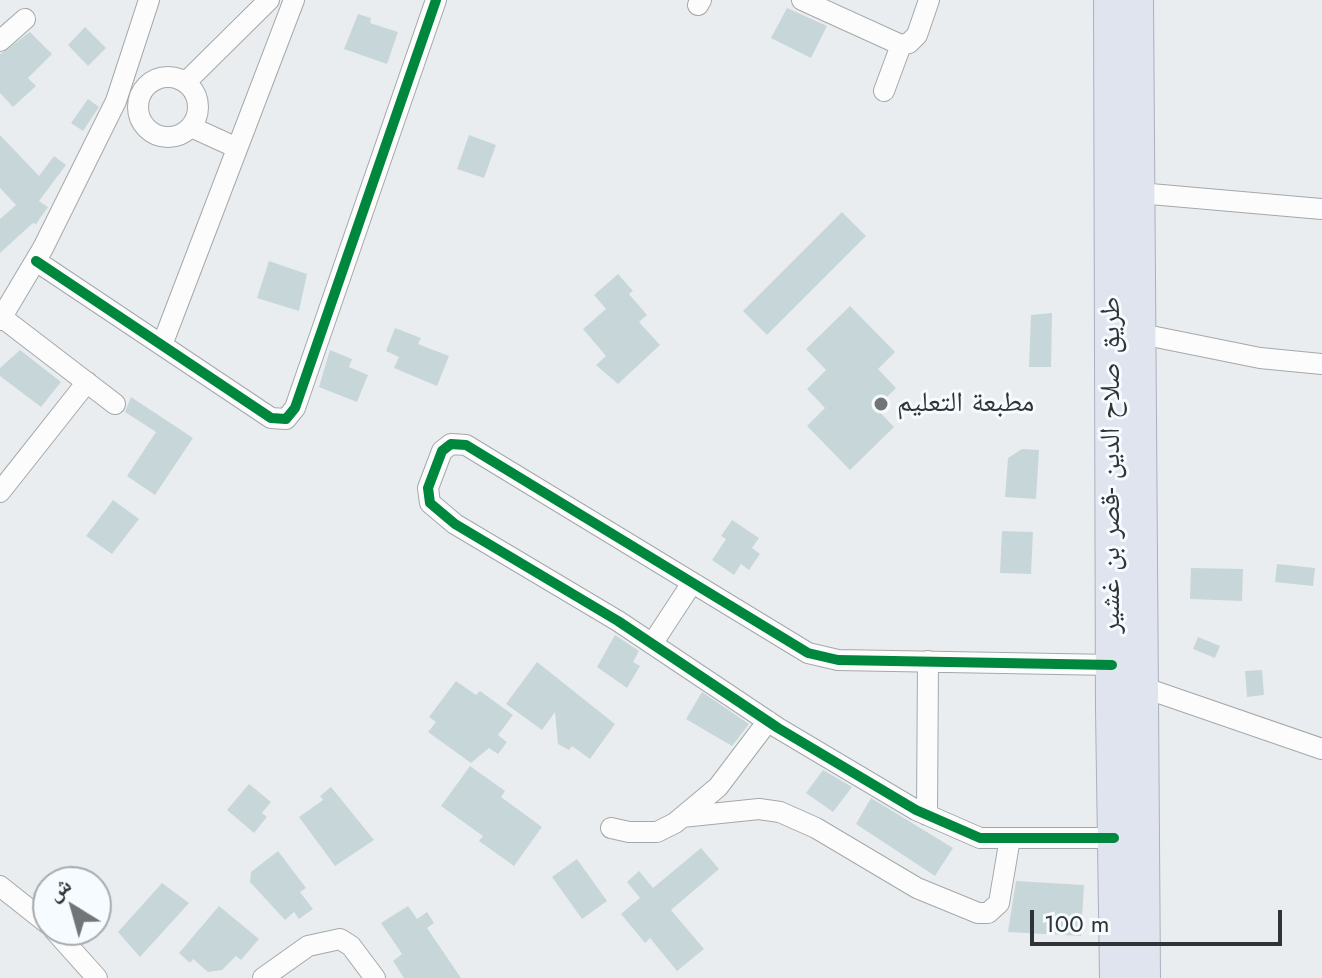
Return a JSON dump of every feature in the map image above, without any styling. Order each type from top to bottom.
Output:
[{"type":"highway","name":"طريق صلاح الدين -قصر بن غشير","points":[[1110,0],[1116,978]]},
{"type":"highway","points":[[1137,0],[1144,978]]},
{"type":"street","points":[[115,404],[1,318],[36,261],[116,101],[149,0]]},
{"type":"street","points":[[186,82],[269,0]]},
{"type":"street","points":[[162,345],[235,147],[294,0]]},
{"type":"street","points":[[36,261],[271,418],[286,419],[295,408],[436,0]]},
{"type":"street","points":[[802,0],[901,45],[909,43],[917,35],[929,0]]},
{"type":"street","points":[[0,41],[25,19]]},
{"type":"street","points":[[884,91],[901,45]]},
{"type":"street","points":[[171,77],[186,82],[198,103],[191,127],[175,137],[157,136],[142,124],[137,106],[142,90],[155,80],[171,77]]},
{"type":"street","points":[[116,101],[137,106]]},
{"type":"street","points":[[191,127],[235,147]]},
{"type":"street","points":[[1139,193],[1322,209]]},
{"type":"street","points":[[1141,334],[1260,358],[1322,364]]},
{"type":"street","points":[[0,492],[87,382]]},
{"type":"street","points":[[1112,665],[838,660],[808,653],[466,445],[451,444],[442,451],[428,488],[430,503],[440,514],[652,644],[768,721],[927,815],[980,838],[1114,838]]},
{"type":"street","points":[[652,644],[692,583]]},
{"type":"street","points":[[927,815],[928,661]]},
{"type":"street","points":[[1142,687],[1322,749]]},
{"type":"street","points":[[611,828],[657,832],[682,817],[718,787],[768,721]]},
{"type":"street","points":[[682,817],[759,809],[780,812],[816,828],[917,888],[978,913],[988,913],[999,903],[1010,838]]},
{"type":"street","points":[[0,886],[32,911]]},
{"type":"street","points":[[263,978],[308,946],[340,939],[351,946],[375,978]]},
{"type":"street","points":[[68,946],[97,978]]},
{"type":"building","points":[[787,8],[827,26],[811,58],[771,38]]},
{"type":"building","points":[[358,14],[371,18],[370,23],[398,32],[387,64],[344,49]]},
{"type":"building","points":[[85,27],[106,48],[88,66],[68,45]]},
{"type":"building","points":[[30,32],[52,54],[28,78],[36,86],[13,107],[0,93],[0,54]]},
{"type":"building","points":[[88,99],[99,107],[83,131],[71,123]]},
{"type":"building","points":[[0,135],[39,176],[54,156],[66,165],[39,201],[48,207],[36,224],[33,223],[0,253],[0,219],[16,205],[0,188]]},
{"type":"building","points":[[469,135],[496,145],[484,178],[457,169]]},
{"type":"building","points":[[842,212],[866,236],[767,335],[743,311]]},
{"type":"building","points":[[269,261],[307,274],[299,311],[257,298]]},
{"type":"building","points":[[618,274],[633,291],[629,294],[647,315],[639,322],[660,345],[618,384],[596,365],[606,356],[583,329],[606,309],[594,295]]},
{"type":"building","points":[[850,306],[895,352],[878,369],[896,388],[876,408],[894,427],[850,470],[807,426],[825,408],[807,389],[826,370],[806,349]]},
{"type":"building","points":[[1052,313],[1051,367],[1029,367],[1031,315]]},
{"type":"building","points":[[395,328],[421,338],[418,344],[449,356],[437,386],[394,368],[399,357],[386,351]]},
{"type":"building","points":[[20,350],[61,382],[41,407],[0,376],[0,368]]},
{"type":"building","points":[[330,350],[352,359],[349,367],[368,375],[357,402],[319,387]]},
{"type":"building","points":[[131,397],[193,438],[155,495],[127,476],[156,432],[125,412]]},
{"type":"building","points":[[1022,449],[1039,450],[1036,499],[1005,497],[1008,458]]},
{"type":"building","points":[[113,500],[139,519],[112,554],[86,536]]},
{"type":"building","points":[[732,520],[759,538],[752,548],[760,554],[749,570],[741,564],[734,575],[712,560],[726,539],[721,536]]},
{"type":"building","points":[[1002,531],[1033,532],[1031,574],[1000,573]]},
{"type":"building","points":[[1277,564],[1315,568],[1313,586],[1275,582]]},
{"type":"building","points":[[1191,568],[1243,569],[1242,601],[1190,599]]},
{"type":"building","points":[[615,635],[639,651],[633,662],[640,666],[627,688],[597,667]]},
{"type":"building","points":[[1198,637],[1220,646],[1215,658],[1193,649]]},
{"type":"building","points":[[537,662],[615,724],[590,759],[572,746],[569,750],[558,744],[555,712],[542,730],[506,704]]},
{"type":"building","points":[[1262,670],[1264,695],[1247,697],[1245,671]]},
{"type":"building","points":[[456,681],[476,695],[480,691],[513,715],[498,735],[507,742],[498,754],[489,748],[471,763],[428,732],[436,722],[429,717]]},
{"type":"building","points":[[702,692],[749,724],[732,746],[686,719]]},
{"type":"building","points":[[470,766],[505,791],[501,797],[542,827],[514,866],[479,841],[483,836],[441,806]]},
{"type":"building","points":[[823,770],[852,787],[833,812],[806,793]]},
{"type":"building","points":[[249,784],[271,802],[262,813],[267,817],[254,833],[227,810]]},
{"type":"building","points":[[331,787],[374,840],[335,866],[299,817],[323,800],[320,796]]},
{"type":"building","points":[[871,798],[953,848],[935,876],[856,824]]},
{"type":"building","points":[[701,848],[719,869],[671,910],[704,949],[677,971],[650,938],[645,943],[621,914],[640,898],[627,882],[639,871],[653,888]]},
{"type":"building","points":[[278,851],[306,888],[300,892],[313,909],[299,919],[294,912],[285,920],[250,882],[251,872]]},
{"type":"building","points":[[577,859],[607,901],[582,919],[552,877]]},
{"type":"building","points":[[1016,881],[1084,885],[1081,936],[1008,932]]},
{"type":"building","points":[[162,883],[189,903],[140,957],[118,932]]},
{"type":"building","points":[[219,906],[259,939],[241,960],[236,956],[222,970],[208,972],[193,959],[190,963],[179,953]]},
{"type":"building","points":[[408,906],[417,919],[427,912],[434,923],[427,928],[461,978],[404,978],[393,961],[402,954],[381,923]]},
{"type":"cycle path","points":[[36,261],[271,418],[286,419],[295,408],[436,0]]},
{"type":"cycle path","points":[[1112,665],[838,660],[808,653],[466,445],[451,444],[442,451],[428,488],[430,503],[455,524],[618,621],[778,728],[916,810],[980,838],[1114,838]]},
{"type":"place","name":"مطبعة التعليم","points":[[881,404]]}]
